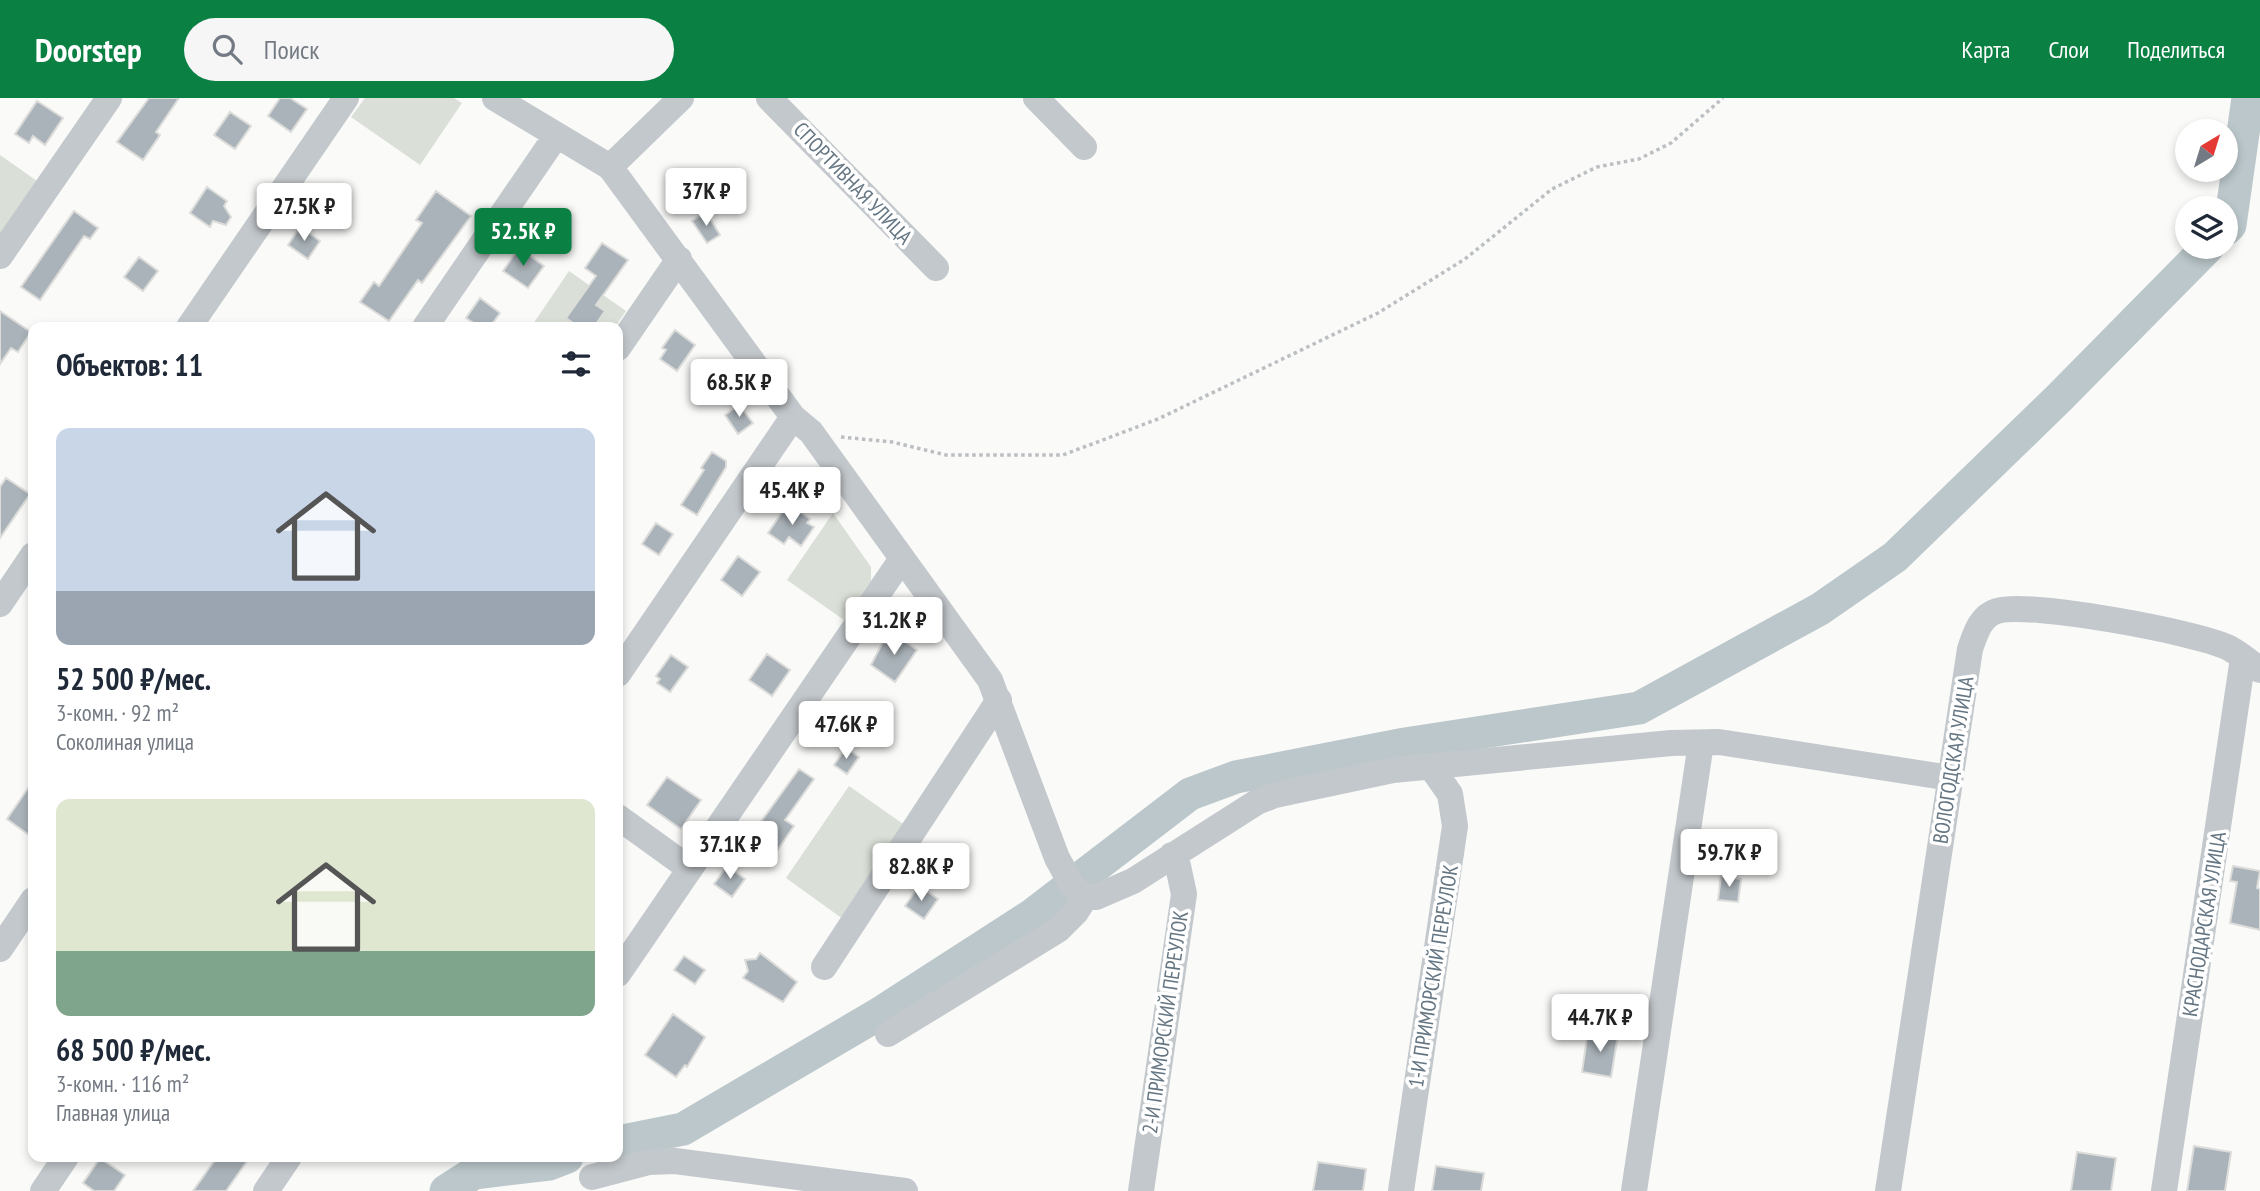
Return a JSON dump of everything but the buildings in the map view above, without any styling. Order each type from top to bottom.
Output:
[{"type":"street","points":[[0,256],[108,98]]},
{"type":"street","points":[[192,322],[346,98]]},
{"type":"street","points":[[495,98],[610,167],[970,649],[999,700],[1075,886],[1076,912],[1058,930],[888,1034]]},
{"type":"street","points":[[610,167],[681,98]]},
{"type":"street","name":"СПОРТИВНАЯ УЛИЦА","points":[[769,98],[936,268]]},
{"type":"street","points":[[1036,98],[1084,147]]},
{"type":"street","points":[[428,322],[556,136]]},
{"type":"street","points":[[623,341],[679,259]]},
{"type":"street","points":[[623,667],[802,424]]},
{"type":"street","points":[[623,967],[901,560]]},
{"type":"street","points":[[0,604],[28,562]]},
{"type":"street","name":"ВОЛОГОДСКАЯ УЛИЦА","points":[[1888,1191],[1970,649],[1979,624],[1995,611],[2027,608],[2178,631],[2228,648],[2252,664]]},
{"type":"street","name":"КРАСНОДАРСКАЯ УЛИЦА","points":[[2164,1191],[2252,664]]},
{"type":"street","points":[[824,967],[999,700]]},
{"type":"street","points":[[1075,886],[1096,897],[1111,893],[1246,806],[1275,795],[1393,771],[1671,743],[1701,743],[1752,747],[1950,778]]},
{"type":"street","points":[[1634,1191],[1701,743]]},
{"type":"street","name":"1-И ПРИМОРСКИЙ ПЕРЕУЛОК","points":[[1401,1191],[1455,825],[1450,794],[1431,767]]},
{"type":"street","points":[[623,821],[690,869]]},
{"type":"street","name":"2-И ПРИМОРСКИЙ ПЕРЕУЛОК","points":[[1141,1191],[1184,894],[1178,866],[1172,855]]},
{"type":"street","points":[[0,949],[28,907]]},
{"type":"street","points":[[592,1177],[649,1163],[675,1161],[905,1191]]},
{"type":"street","points":[[43,1191],[63,1162]]},
{"type":"street","points":[[266,1191],[286,1162]]},
{"type":"path","points":[[802,424],[946,455],[1063,456],[1158,419],[1378,313],[1465,259],[1552,189],[1597,167],[1639,159],[1671,143],[1723,98]]},
{"type":"shaded area","points":[[365,98],[454,98],[462,103],[420,165],[351,117]]},
{"type":"shaded area","points":[[0,155],[37,181],[0,235]]},
{"type":"shaded area","points":[[569,271],[626,311],[618,322],[534,322]]},
{"type":"shaded area","points":[[833,513],[871,567],[871,581],[844,620],[787,580]]},
{"type":"shaded area","points":[[849,786],[906,826],[843,919],[786,878]]},
{"type":"waterway","points":[[2234,196],[2248,98]]},
{"type":"waterway","points":[[623,1141],[683,1129],[877,1015],[1032,915],[1190,794],[1236,777],[1405,744],[1639,708],[1820,609],[1895,557],[2059,398],[2196,259]]},
{"type":"waterway","points":[[446,1191],[474,1173],[554,1162]]}]
